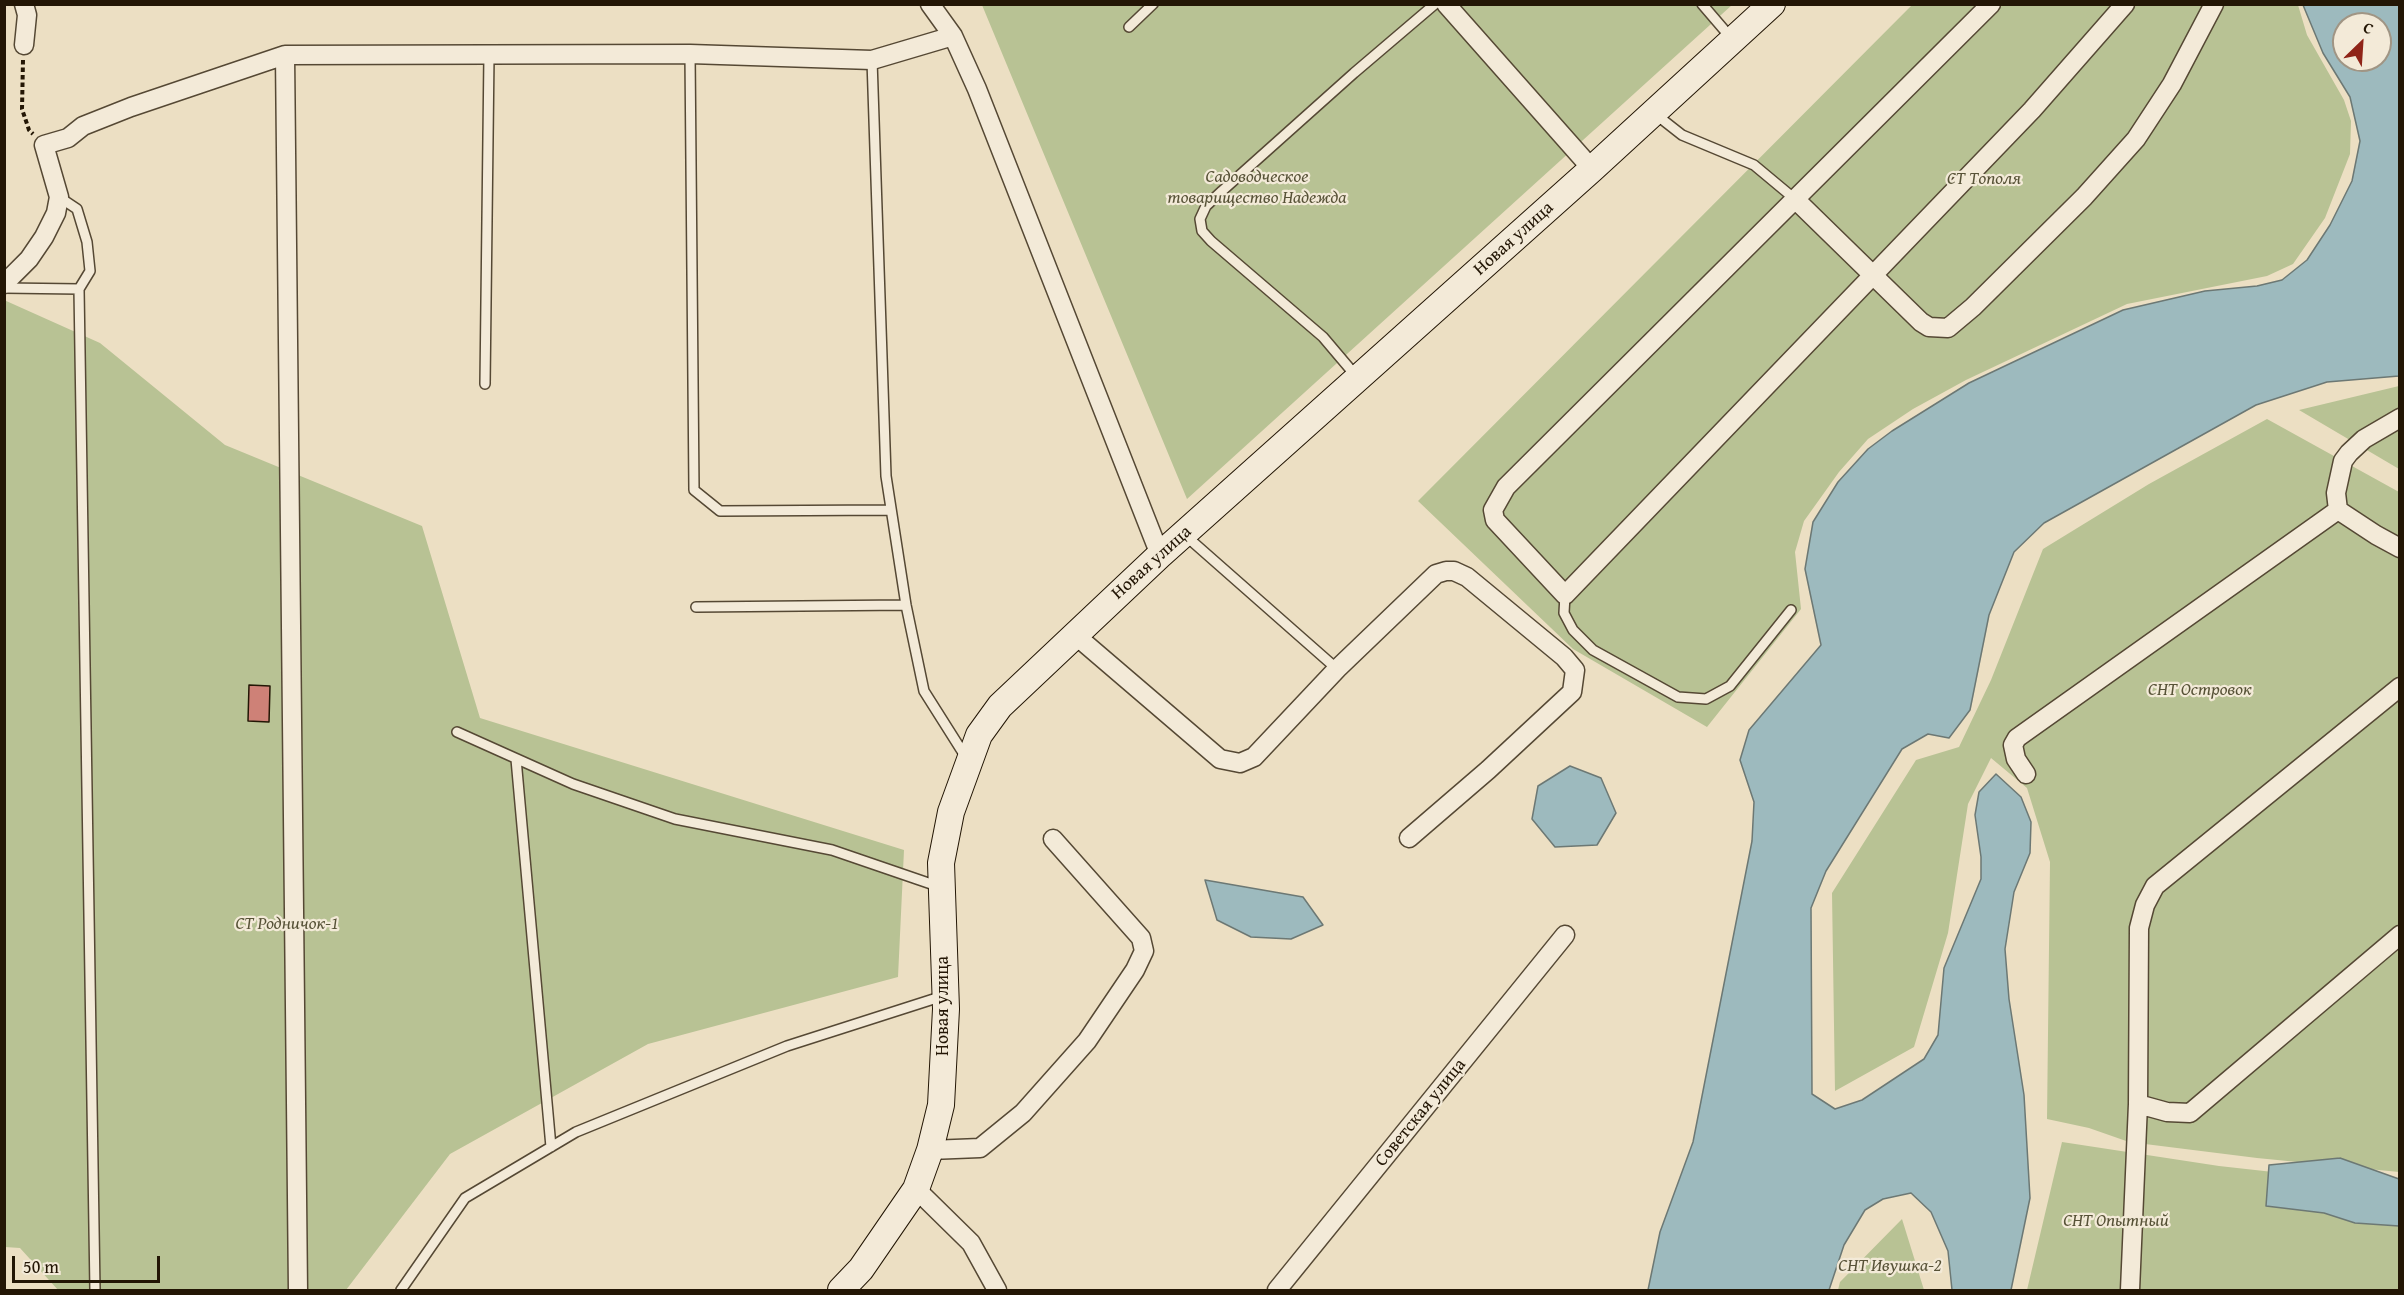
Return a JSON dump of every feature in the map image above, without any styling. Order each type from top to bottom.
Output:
[{"type":"street","points":[[24,4],[27,15],[24,45]]},
{"type":"street","points":[[930,4],[953,36],[981,100],[1160,555]]},
{"type":"street","points":[[1446,4],[1592,169]]},
{"type":"street","name":"Новая улица","points":[[841,1290],[861,1269],[916,1189],[930,1150],[941,1105],[945,995],[941,863],[951,812],[979,735],[1000,706],[1074,634],[1592,169],[1772,4]]},
{"type":"street","points":[[1991,4],[1506,488],[1493,510],[1495,520],[1565,595],[2032,110],[2125,4]]},
{"type":"street","points":[[1796,200],[1921,322],[1929,327],[1948,328],[1957,322],[2084,197],[2136,139],[2172,84],[2214,4]]},
{"type":"street","points":[[4,286],[29,259],[56,213],[59,197],[44,145],[68,138],[83,126],[131,108],[285,56],[690,54],[872,60],[953,36]]},
{"type":"street","points":[[285,56],[298,1290]]},
{"type":"street","points":[[2338,510],[2336,493],[2343,461],[2364,438],[2400,418]]},
{"type":"street","points":[[2338,510],[2400,548]]},
{"type":"street","points":[[2026,774],[2016,759],[2013,745],[2017,738],[2338,510]]},
{"type":"street","points":[[1074,634],[1220,759],[1240,764],[1254,757],[1337,669],[1436,574],[1454,571],[1467,577],[1564,657],[1575,670],[1572,693],[1488,770],[1409,837]]},
{"type":"street","points":[[2130,1290],[2138,1104],[2139,928],[2145,905],[2155,886],[2400,687]]},
{"type":"street","points":[[930,1150],[980,1148],[1023,1113],[1087,1041],[1135,970],[1144,951],[1141,938],[1053,839]]},
{"type":"street","name":"Советская улица","points":[[1277,1290],[1565,935]]},
{"type":"street","points":[[2138,1104],[2167,1112],[2190,1113],[2400,935]]},
{"type":"street","points":[[916,1189],[971,1243],[997,1290]]},
{"type":"lane","points":[[1129,27],[1153,4]]},
{"type":"lane","points":[[1358,378],[1323,337],[1202,231],[1200,219],[1206,206],[1222,191],[1435,4]]},
{"type":"lane","points":[[1702,4],[1733,40]]},
{"type":"lane","points":[[690,54],[694,490],[720,512],[891,510]]},
{"type":"lane","points":[[484,384],[489,55]]},
{"type":"lane","points":[[872,60],[886,476],[906,605],[924,691],[969,762]]},
{"type":"lane","points":[[1654,112],[1682,135],[1754,165],[1796,200]]},
{"type":"lane","points":[[59,197],[77,209],[87,242],[90,271],[79,289],[95,1290]]},
{"type":"lane","points":[[4,286],[79,289]]},
{"type":"lane","points":[[1184,534],[1337,669]]},
{"type":"lane","points":[[1565,595],[1564,613],[1573,630],[1593,650],[1678,697],[1706,699],[1730,686],[1791,610]]},
{"type":"lane","points":[[696,607],[906,605]]},
{"type":"lane","points":[[457,732],[573,784],[675,819],[832,849],[942,888]]},
{"type":"lane","points":[[516,759],[550,1147]]},
{"type":"lane","points":[[401,1290],[465,1198],[576,1132],[787,1046],[945,995]]},
{"type":"path","points":[[24,45],[21,81],[22,109],[29,130],[44,145]]},
{"type":"green space","name":"Садоводческое товарищество Надежда","points":[[982,5],[1732,5],[1187,499]]},
{"type":"green space","name":"СТ Тополя","points":[[1912,5],[2298,5],[2307,35],[2344,100],[2351,121],[2350,154],[2325,218],[2293,264],[2267,276],[2127,304],[1966,380],[1913,409],[1868,439],[1839,472],[1804,521],[1795,552],[1801,609],[1707,727],[1573,649],[1418,501]]},
{"type":"green space","name":"СТ Родничок-1","points":[[4,300],[100,343],[225,445],[422,526],[480,718],[904,850],[898,977],[648,1044],[450,1154],[346,1290],[58,1290],[20,1248],[5,1247]]},
{"type":"green space","points":[[2399,386],[2399,469],[2299,410]]},
{"type":"green space","name":"СНТ Островок","points":[[2267,419],[2399,492],[2399,1172],[2129,1142],[2089,1128],[2047,1119],[2050,862],[2027,788],[1991,758],[1968,804],[1948,933],[1914,1047],[1835,1091],[1832,893],[1916,760],[1959,747],[1991,680],[2043,549],[2149,484]]},
{"type":"green space","name":"СНТ Опытный","points":[[2062,1142],[2219,1166],[2399,1186],[2399,1290],[2027,1290]]},
{"type":"green space","name":"СНТ Ивушка-2","points":[[1902,1219],[1924,1290],[1838,1290],[1840,1282]]},
{"type":"water","points":[[2303,5],[2399,5],[2399,376],[2327,382],[2256,405],[2044,523],[2014,552],[1989,615],[1970,710],[1949,738],[1928,734],[1902,749],[1826,871],[1811,908],[1812,1094],[1835,1109],[1862,1100],[1924,1059],[1938,1035],[1944,968],[1981,879],[1981,857],[1975,815],[1979,792],[1996,774],[2021,797],[2031,822],[2030,853],[2014,892],[2005,949],[2009,999],[2024,1095],[2030,1198],[2011,1290],[1952,1290],[1948,1251],[1931,1212],[1911,1193],[1883,1199],[1865,1210],[1844,1245],[1829,1290],[1648,1290],[1660,1232],[1693,1142],[1752,841],[1754,802],[1740,760],[1749,730],[1821,645],[1805,569],[1813,522],[1838,482],[1868,449],[1892,431],[1969,383],[2123,310],[2205,291],[2257,286],[2282,280],[2307,260],[2330,225],[2352,181],[2360,141],[2350,97],[2335,72],[2392,72],[2392,12],[2332,12],[2332,68],[2323,53]]},
{"type":"water","points":[[1570,766],[1601,778],[1616,813],[1597,845],[1555,847],[1532,819],[1538,786]]},
{"type":"water","points":[[1205,880],[1303,897],[1323,925],[1291,939],[1251,937],[1217,920]]},
{"type":"water","points":[[2340,1158],[2399,1179],[2399,1226],[2355,1223],[2324,1213],[2266,1206],[2269,1165]]},
{"type":"building","points":[[249,685],[270,686],[269,722],[248,721]]}]
